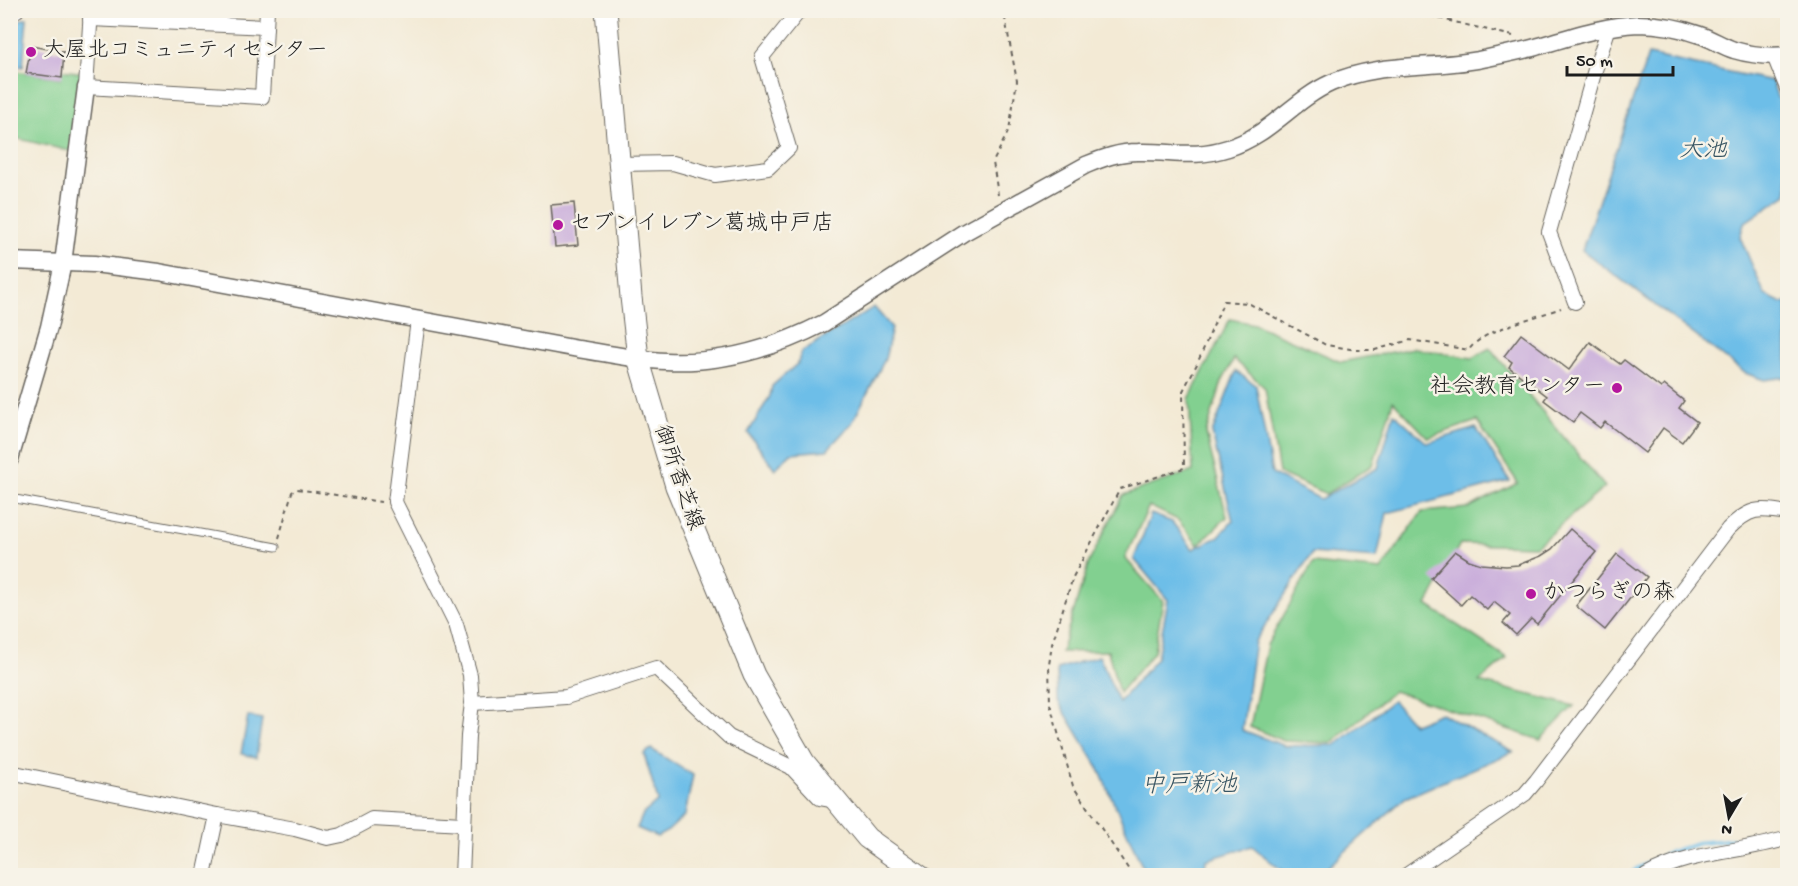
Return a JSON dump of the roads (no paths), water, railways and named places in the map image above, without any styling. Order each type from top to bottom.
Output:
[{"type":"main road","name":"御所香芝線","points":[[606,10],[638,358],[681,497],[754,675],[793,760],[837,801],[867,838],[920,876]]},
{"type":"street","points":[[10,13],[17,10]]},
{"type":"street","points":[[86,87],[262,97],[267,10]]},
{"type":"street","points":[[619,164],[673,163],[715,175],[768,168],[789,148],[762,57],[800,10]]},
{"type":"street","points":[[10,459],[49,327],[63,263],[86,87],[91,15],[267,27]]},
{"type":"street","points":[[10,261],[94,264],[159,272],[638,358],[693,361],[725,358],[801,335],[824,323],[940,248],[1086,165],[1104,157],[1137,152],[1196,155],[1239,145],[1268,128],[1301,100],[1349,75],[1390,67],[1477,60],[1609,27],[1641,24],[1682,29],[1731,49],[1753,54],[1781,56],[1788,91]]},
{"type":"street","points":[[1575,302],[1549,232],[1593,73],[1609,27]]},
{"type":"street","points":[[418,320],[395,504],[456,624],[470,675],[472,703],[468,736],[462,876]]},
{"type":"street","points":[[1405,876],[1525,794],[1728,529],[1741,516],[1760,508],[1788,513]]},
{"type":"street","points":[[472,703],[566,697],[656,668],[729,737],[793,760]]},
{"type":"street","points":[[10,772],[295,829],[328,838],[342,835],[372,819],[463,824]]},
{"type":"street","points":[[204,876],[217,815]]},
{"type":"street","points":[[1647,876],[1662,867],[1683,860],[1788,838]]},
{"type":"lane","points":[[10,498],[276,547]]},
{"type":"water","points":[[27,18],[23,67],[11,65],[11,22]]},
{"type":"water","name":"大池","points":[[1648,55],[1772,81],[1787,127],[1787,194],[1744,223],[1740,237],[1765,295],[1782,303],[1787,302],[1787,377],[1764,380],[1745,373],[1582,250]]},
{"type":"water","points":[[874,307],[892,328],[885,359],[852,423],[827,450],[791,453],[775,469],[748,433],[770,396],[772,386],[798,363],[801,352]]},
{"type":"water","name":"中戸新池","points":[[1236,371],[1256,386],[1272,474],[1320,499],[1378,468],[1394,413],[1427,443],[1476,428],[1510,481],[1387,513],[1377,558],[1312,553],[1255,641],[1242,730],[1285,746],[1335,745],[1393,701],[1414,724],[1441,713],[1513,752],[1405,798],[1319,875],[1287,875],[1252,846],[1206,860],[1204,875],[1146,875],[1098,767],[1058,701],[1057,669],[1099,656],[1119,702],[1157,658],[1168,600],[1134,559],[1151,514],[1172,522],[1193,549],[1218,537],[1233,521],[1212,433]]},
{"type":"water","points":[[248,716],[262,719],[256,757],[241,754]]},
{"type":"water","points":[[651,749],[693,775],[685,815],[668,831],[657,837],[637,828],[643,814],[658,801],[644,754]]},
{"type":"waterway","points":[[1629,876],[1637,869],[1671,852],[1698,843],[1770,836],[1788,827]]},
{"type":"place","name":"大屋北コミュニティセンター","points":[[31,52]]},
{"type":"place","name":"セブンイレブン葛城中戸店","points":[[558,225]]},
{"type":"place","name":"社会教育センター","points":[[1617,388]]},
{"type":"place","name":"かつらぎの森","points":[[1531,594]]}]
